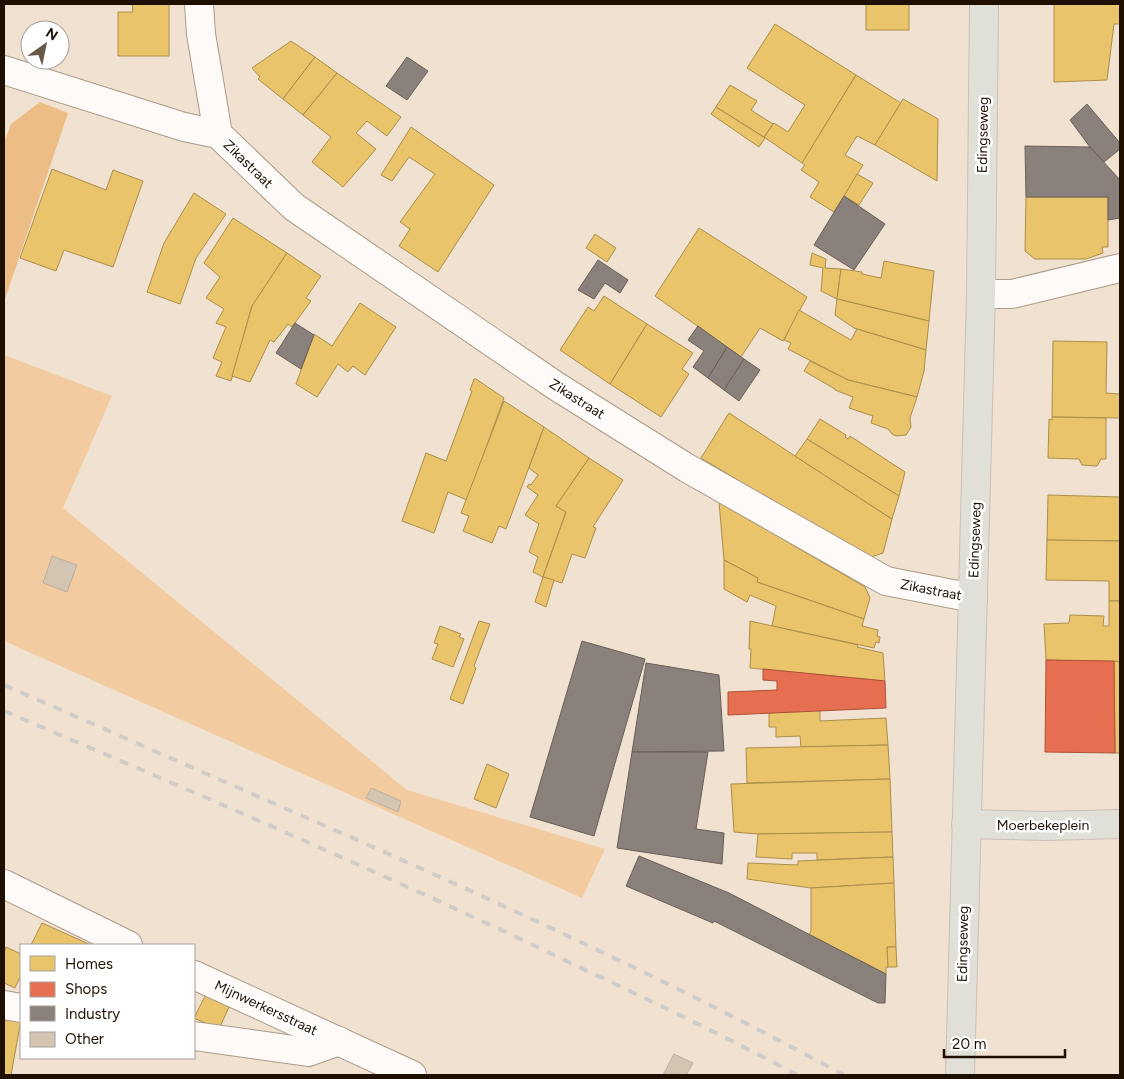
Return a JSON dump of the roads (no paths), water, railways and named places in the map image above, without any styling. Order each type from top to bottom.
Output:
[{"type":"main road","name":"Edingseweg","points":[[960,1075],[981,294],[984,4]]},
{"type":"main road","name":"Moerbekeplein","points":[[966,824],[1046,826],[1120,824]]},
{"type":"street","name":"Zikastraat","points":[[199,4],[201,34],[218,134]]},
{"type":"street","name":"Zikastraat","points":[[4,70],[184,127],[218,134],[294,207],[556,386],[687,468],[886,581],[973,598]]},
{"type":"street","points":[[981,294],[1012,294],[1120,268]]},
{"type":"street","points":[[6,893],[126,944]]},
{"type":"street","name":"Mijnwerkersstraat","points":[[195,975],[412,1075]]},
{"type":"street","points":[[4,1005],[20,1008]]},
{"type":"street","name":"Mijnwerkersstraat","points":[[195,1036],[308,1052],[338,1042]]},
{"type":"railway","points":[[4,685],[367,845],[574,939],[710,1005],[844,1075]]},
{"type":"railway","points":[[4,711],[435,899],[743,1046],[797,1075]]}]
